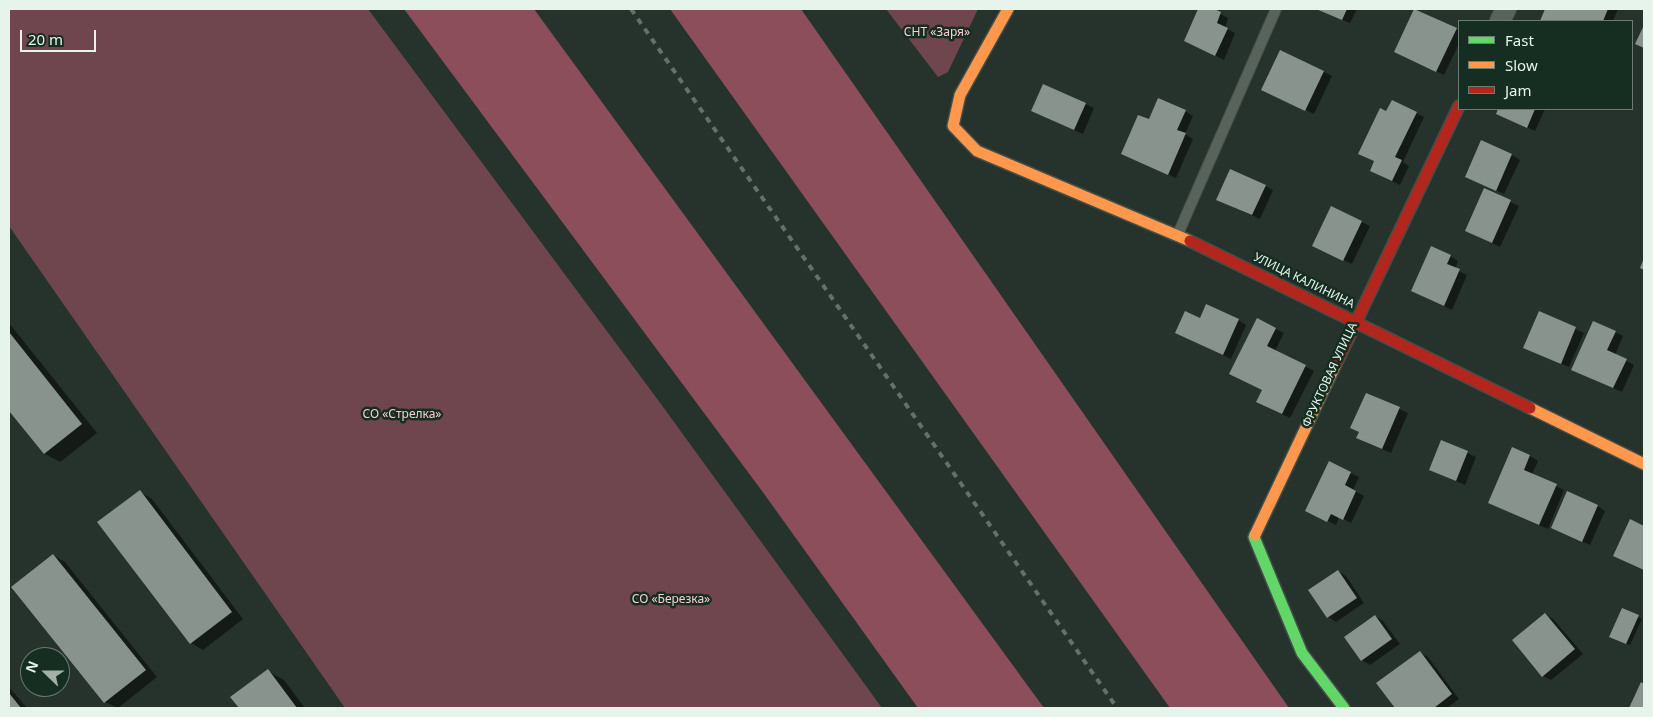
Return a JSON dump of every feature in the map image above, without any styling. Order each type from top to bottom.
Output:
[{"type":"street","name":"УЛИЦА КАЛИНИНА","points":[[1008,9],[960,95],[953,126],[977,151],[1178,235],[1644,464]]},
{"type":"street","name":"ФРУКТОВАЯ УЛИЦА","points":[[1344,708],[1302,654],[1254,537],[1458,108]]},
{"type":"lane","points":[[1178,235],[1276,9]]},
{"type":"green space","name":"СО «Стрелка»","points":[[9,9],[368,9],[658,400],[882,708],[345,708],[9,226]]},
{"type":"green space","name":"СНТ «Заря»","points":[[886,9],[978,9],[948,72],[938,77]]},
{"type":"shaded area","points":[[404,9],[534,9],[1044,708],[918,708],[762,491]]},
{"type":"shaded area","points":[[670,9],[801,9],[1289,708],[1170,708]]},
{"type":"building","points":[[1198,9],[1214,9],[1221,12],[1217,23],[1228,28],[1215,56],[1184,41]]},
{"type":"building","points":[[1316,9],[1347,9],[1342,20]]},
{"type":"building","points":[[1414,9],[1457,28],[1436,72],[1394,52]]},
{"type":"building","points":[[1545,9],[1608,9],[1603,20],[1540,20]]},
{"type":"building","points":[[1644,25],[1644,48],[1635,44]]},
{"type":"building","points":[[1280,50],[1324,71],[1305,111],[1261,90]]},
{"type":"building","points":[[1043,84],[1086,103],[1074,130],[1031,111]]},
{"type":"building","points":[[1158,98],[1186,110],[1177,130],[1186,133],[1168,175],[1121,154],[1138,115],[1149,119]]},
{"type":"building","points":[[1392,100],[1417,112],[1395,157],[1402,160],[1392,181],[1370,171],[1374,161],[1358,154],[1380,108],[1386,111]]},
{"type":"building","points":[[1498,110],[1535,110],[1527,128],[1496,114]]},
{"type":"building","points":[[1481,140],[1512,154],[1496,191],[1465,177]]},
{"type":"building","points":[[1230,169],[1266,185],[1252,215],[1216,200]]},
{"type":"building","points":[[1484,188],[1511,200],[1492,243],[1465,231]]},
{"type":"building","points":[[1331,206],[1362,221],[1343,261],[1312,246]]},
{"type":"building","points":[[1431,246],[1451,255],[1447,264],[1460,269],[1444,306],[1411,291]]},
{"type":"building","points":[[1644,258],[1644,270],[1640,268]]},
{"type":"building","points":[[1206,304],[1239,319],[1223,355],[1175,333],[1185,311],[1200,318]]},
{"type":"building","points":[[1539,311],[1576,327],[1561,364],[1523,348]]},
{"type":"building","points":[[1257,318],[1276,328],[1267,346],[1306,365],[1282,414],[1256,402],[1262,390],[1229,374]]},
{"type":"building","points":[[1593,321],[1616,331],[1607,350],[1627,359],[1613,388],[1571,370]]},
{"type":"building","points":[[9,332],[82,424],[44,454],[9,411]]},
{"type":"building","points":[[1366,393],[1400,407],[1382,449],[1356,438],[1359,432],[1350,428]]},
{"type":"building","points":[[1441,440],[1468,451],[1456,481],[1429,470]]},
{"type":"building","points":[[1512,447],[1530,455],[1524,470],[1557,484],[1539,525],[1488,503]]},
{"type":"building","points":[[1329,461],[1351,472],[1345,485],[1356,491],[1343,520],[1331,514],[1327,522],[1305,511]]},
{"type":"building","points":[[140,490],[232,612],[190,644],[97,522]]},
{"type":"building","points":[[1567,491],[1598,505],[1582,542],[1551,528]]},
{"type":"building","points":[[1630,519],[1644,526],[1644,570],[1613,556]]},
{"type":"building","points":[[53,554],[146,670],[104,703],[70,661],[70,647],[59,647],[11,587]]},
{"type":"building","points":[[1338,570],[1357,598],[1327,618],[1308,590]]},
{"type":"building","points":[[1622,608],[1639,615],[1626,644],[1609,637]]},
{"type":"building","points":[[1545,613],[1575,649],[1542,677],[1512,640]]},
{"type":"building","points":[[1375,615],[1392,639],[1361,661],[1344,637]]},
{"type":"building","points":[[1420,651],[1452,694],[1434,708],[1395,708],[1376,683]]},
{"type":"building","points":[[268,669],[297,708],[239,708],[230,697]]},
{"type":"building","points":[[1641,682],[1644,684],[1644,708],[1629,708]]},
{"type":"building","points":[[9,693],[21,708],[9,708]]},
{"type":"railway","points":[[631,9],[1117,708]]},
{"type":"traffic: fast","points":[[1255,535],[1254,537],[1302,653],[1344,708]]},
{"type":"traffic: slow","points":[[1008,9],[960,95],[953,126],[977,151],[1190,241]]},
{"type":"traffic: slow","points":[[1255,535],[1336,364]]},
{"type":"traffic: slow","points":[[1530,408],[1644,464]]},
{"type":"traffic: jam","points":[[1336,364],[1458,108]]},
{"type":"traffic: jam","points":[[1190,241],[1530,408]]},
{"type":"park label","name":"СО «Березка»","points":[[671,600]]}]
